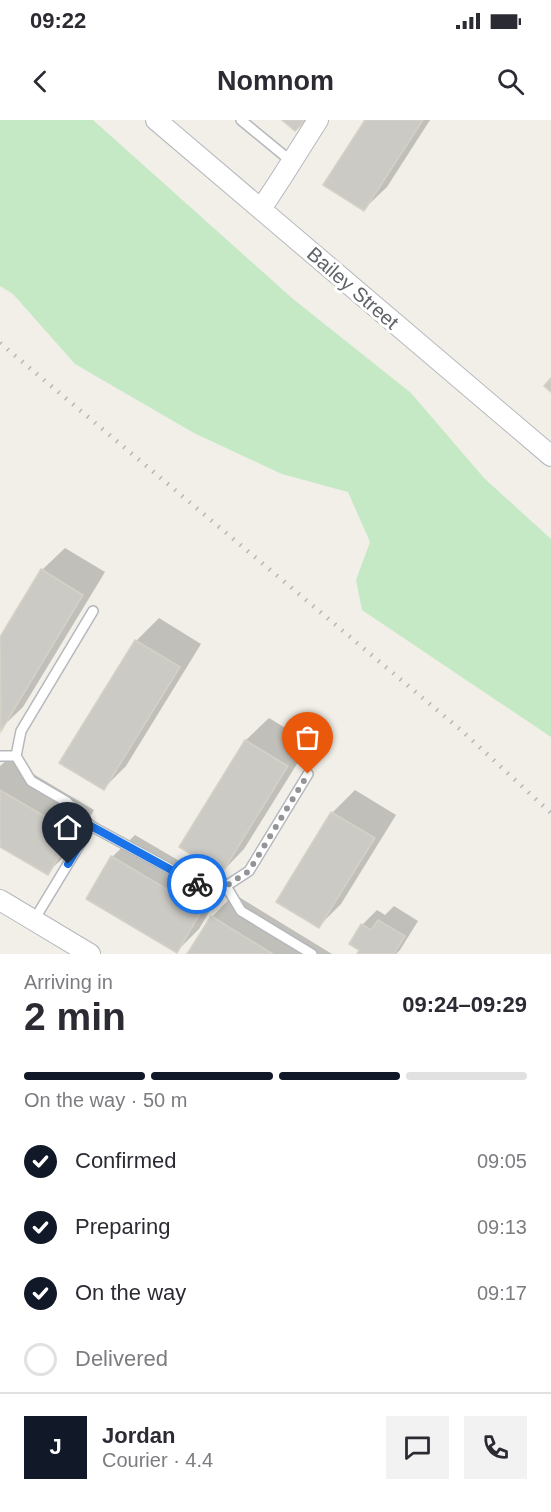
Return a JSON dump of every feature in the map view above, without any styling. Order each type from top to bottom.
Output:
[{"type":"street","name":"Bailey Street","points":[[156,120],[551,456]]},
{"type":"street","points":[[261,208],[318,120]]},
{"type":"street","points":[[0,900],[90,954]]},
{"type":"lane","points":[[241,120],[292,162]]},
{"type":"lane","points":[[93,611],[21,731],[16,756],[31,781],[67,802],[91,826],[198,884],[226,886],[249,871],[308,774]]},
{"type":"lane","points":[[0,756],[16,756]]},
{"type":"lane","points":[[34,920],[91,826]]},
{"type":"lane","points":[[226,886],[241,911],[312,954]]},
{"type":"green space","points":[[0,120],[93,120],[293,299],[411,393],[484,478],[551,539],[551,737],[362,610],[356,580],[370,542],[348,492],[282,474],[194,433],[75,364],[13,294],[0,286]]},
{"type":"building","points":[[282,120],[306,120],[295,131]]},
{"type":"building","points":[[365,120],[423,120],[364,211],[323,185]]},
{"type":"building","points":[[551,378],[551,392],[544,386]]},
{"type":"building","points":[[41,569],[83,595],[1,731],[0,637]]},
{"type":"building","points":[[135,640],[180,667],[104,790],[59,763]]},
{"type":"building","points":[[245,740],[288,766],[222,873],[179,847]]},
{"type":"building","points":[[0,790],[73,833],[48,875],[0,847]]},
{"type":"building","points":[[331,812],[375,838],[319,928],[276,902]]},
{"type":"building","points":[[111,856],[202,910],[177,953],[86,899]]},
{"type":"building","points":[[211,916],[273,954],[187,954]]},
{"type":"building","points":[[378,920],[405,936],[394,954],[357,954],[359,950],[349,944],[361,924],[371,930]]},
{"type":"railway","points":[[0,343],[462,731],[551,813]]},
{"type":"way so far","points":[[197,884],[226,886],[249,871],[308,774]]},
{"type":"route","points":[[68,864],[91,826],[197,884]]}]
